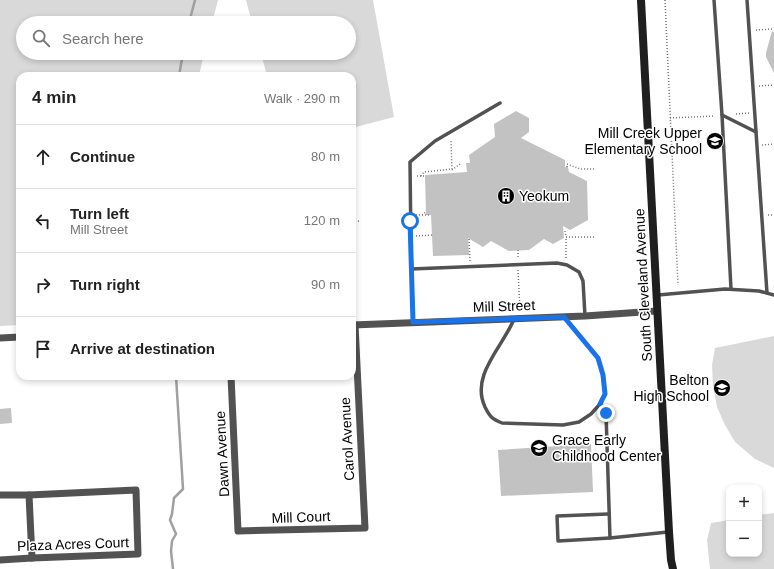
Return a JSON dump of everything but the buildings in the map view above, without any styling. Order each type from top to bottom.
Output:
[{"type":"street","name":"South Cleveland Avenue","points":[[641,0],[669,532],[671,560],[674,569]]},
{"type":"street","name":"Mill Street","points":[[356,325],[564,317],[657,311]]},
{"type":"street","points":[[0,338],[16,337]]},
{"type":"street","name":"Carol Avenue","points":[[356,362],[365,528]]},
{"type":"street","name":"Dawn Avenue","points":[[231,380],[238,531]]},
{"type":"street","name":"Plaza Acres Court","points":[[0,495],[136,490],[138,554],[0,560]]},
{"type":"street","points":[[29,495],[32,558]]},
{"type":"street","name":"Mill Court","points":[[238,531],[365,528]]},
{"type":"lane","points":[[714,0],[722,115],[731,289]]},
{"type":"lane","points":[[747,0],[766,293]]},
{"type":"lane","points":[[413,322],[410,162],[435,141],[500,103]]},
{"type":"lane","points":[[722,115],[756,132]]},
{"type":"lane","points":[[411,269],[557,263],[567,264],[579,272],[583,281],[585,316]]},
{"type":"lane","points":[[656,296],[725,289],[759,291],[774,295]]},
{"type":"lane","points":[[514,318],[510,329],[493,356],[484,374],[482,395],[484,404],[493,419],[502,423],[563,424],[580,422],[591,414],[600,404],[605,394],[603,375],[598,358],[564,317]]},
{"type":"lane","points":[[600,404],[606,413],[608,514],[610,538]]},
{"type":"lane","points":[[608,514],[557,516],[558,541],[610,538],[669,532]]},
{"type":"path","points":[[665,0],[678,285]]},
{"type":"path","points":[[756,30],[774,29]]},
{"type":"path","points":[[759,86],[774,85]]},
{"type":"path","points":[[670,118],[715,116]]},
{"type":"path","points":[[451,141],[453,173]]},
{"type":"path","points":[[762,145],[774,144]]},
{"type":"path","points":[[421,176],[424,172],[452,169],[460,164]]},
{"type":"path","points":[[567,167],[567,164],[580,169],[594,169]]},
{"type":"path","points":[[413,176],[425,176]]},
{"type":"path","points":[[420,216],[426,212]]},
{"type":"path","points":[[766,215],[774,215]]},
{"type":"path","points":[[414,216],[431,216]]},
{"type":"path","points":[[565,231],[566,258]]},
{"type":"path","points":[[415,236],[432,235]]},
{"type":"path","points":[[566,237],[596,237]]},
{"type":"path","points":[[470,239],[470,261]]},
{"type":"path","points":[[518,250],[518,259]]},
{"type":"path","points":[[518,270],[520,310]]},
{"type":"shaded area","points":[[0,0],[218,0],[214,16],[16,16],[16,60],[202,60],[200,72],[16,72],[16,325],[0,326]]},
{"type":"shaded area","points":[[246,0],[373,0],[394,117],[356,127],[356,72],[266,72],[263,60],[356,60],[356,16],[250,16]]},
{"type":"shaded area","points":[[774,336],[774,468],[755,459],[735,442],[717,407],[713,386],[712,365],[715,348]]},
{"type":"shaded area","points":[[774,513],[774,569],[710,569],[707,540],[711,523],[726,520],[726,557],[762,557],[762,515]]},
{"type":"waterway","points":[[191,16],[195,0]]},
{"type":"waterway","points":[[180,72],[182,60]]},
{"type":"waterway","points":[[173,569],[171,551],[172,541],[176,534],[170,520],[174,498],[183,489],[176,380]]},
{"type":"place","name":"Mill Creek Upper Elementary School","points":[[715,141]]},
{"type":"place","name":"Yeokum","points":[[506,196]]},
{"type":"place","name":"Belton High School","points":[[722,388]]},
{"type":"place","name":"Grace Early Childhood Center","points":[[539,448]]},
{"type":"route","points":[[410,221],[413,322],[564,317],[598,358],[603,375],[605,394],[600,404],[606,413]]}]
